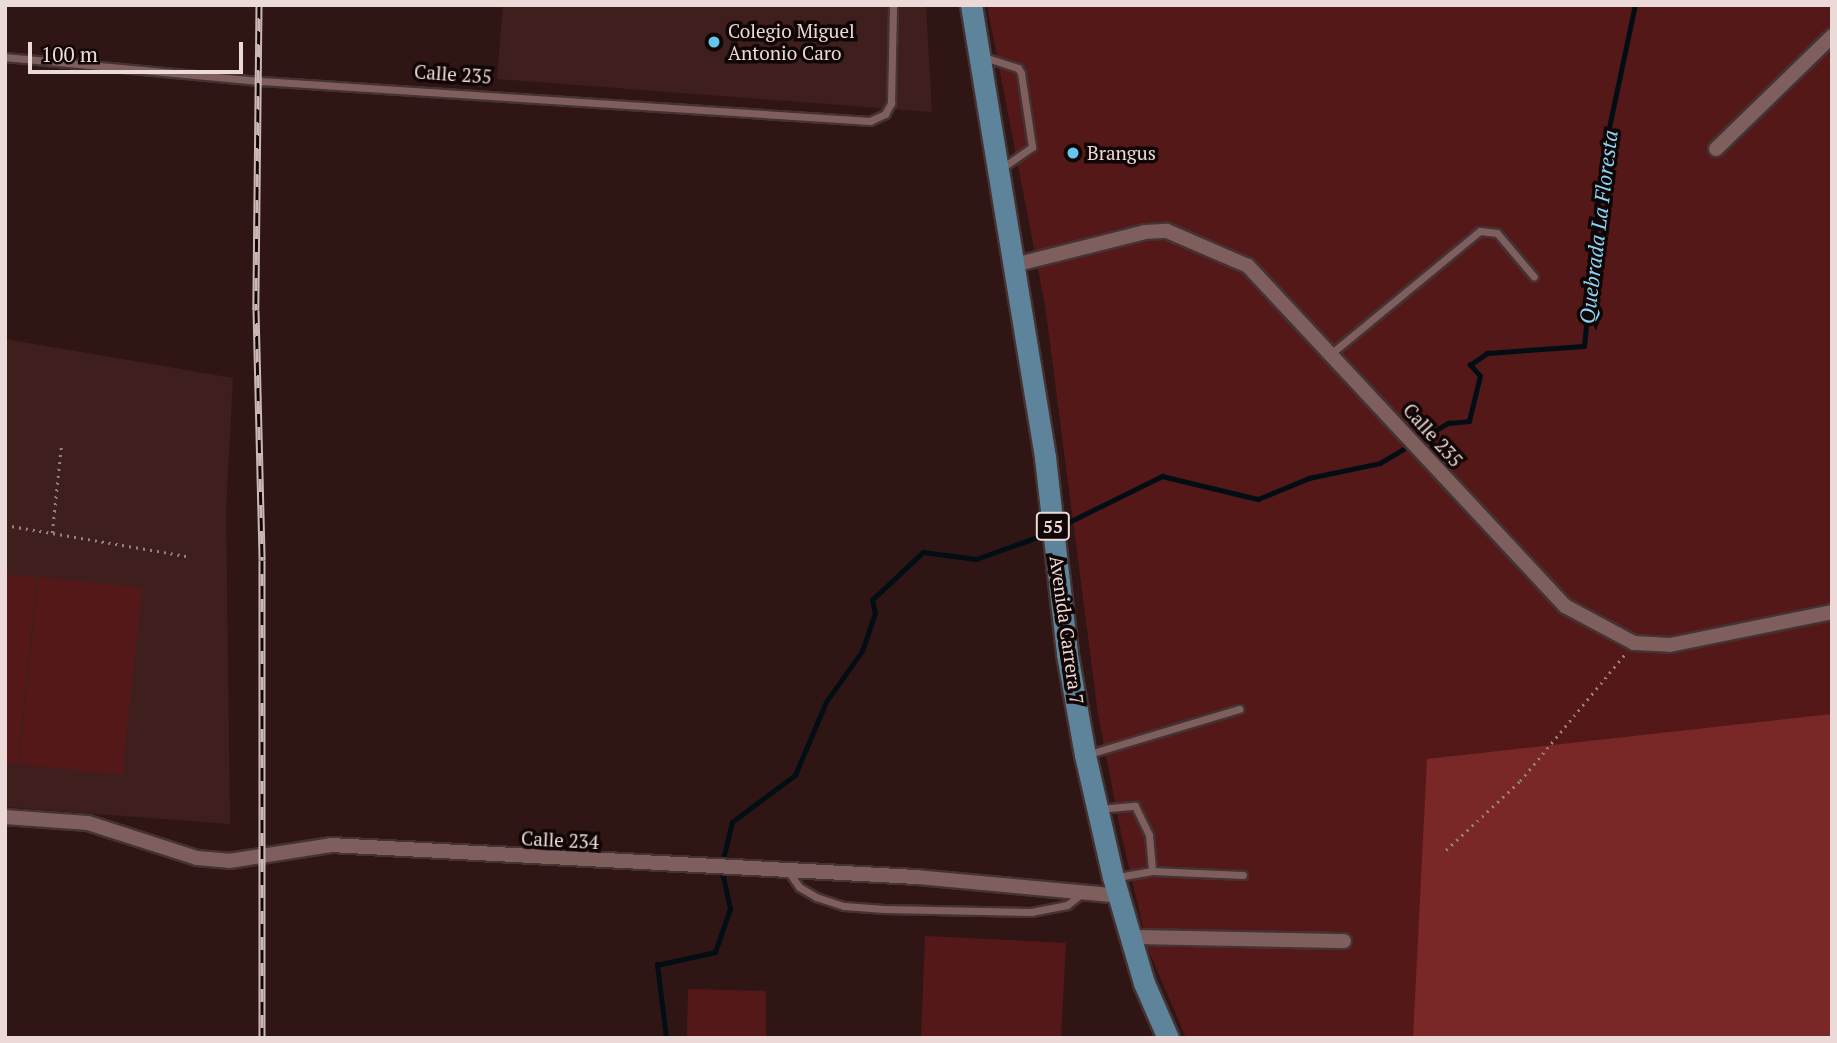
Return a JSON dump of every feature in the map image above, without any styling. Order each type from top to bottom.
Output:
[{"type":"main road","name":"Avenida Carrera 7","points":[[971,5],[1000,169],[1045,457],[1067,654],[1085,755],[1116,886],[1131,937],[1168,1038]]},
{"type":"street","points":[[1716,149],[1832,36]]},
{"type":"street","name":"Calle 235","points":[[1014,265],[1145,232],[1167,232],[1248,266],[1333,352],[1423,454],[1565,606],[1634,643],[1670,645],[1832,612]]},
{"type":"street","name":"Calle 234","points":[[5,817],[88,823],[197,858],[229,861],[331,845],[787,871],[1083,892],[1116,886]]},
{"type":"street","points":[[1131,937],[1344,941]]},
{"type":"lane","name":"Calle 235","points":[[5,57],[261,81],[870,121],[885,114],[891,103],[893,5]]},
{"type":"lane","points":[[980,56],[1005,62],[1021,74],[1032,147],[1000,169]]},
{"type":"lane","points":[[1333,352],[1480,230],[1497,233],[1535,277]]},
{"type":"lane","points":[[1085,755],[1239,709]]},
{"type":"lane","points":[[1098,809],[1122,804],[1141,813],[1152,871]]},
{"type":"lane","points":[[787,871],[799,887],[816,897],[844,906],[884,909],[1031,912],[1068,905],[1083,892]]},
{"type":"lane","points":[[1116,886],[1152,871],[1243,875]]},
{"type":"path","points":[[52,533],[61,447]]},
{"type":"path","points":[[5,525],[186,556]]},
{"type":"path","points":[[1446,850],[1520,781],[1634,643]]},
{"type":"shaded area","name":"Colegio Miguel Antonio Caro","points":[[503,5],[926,5],[932,112],[497,79]]},
{"type":"shaded area","points":[[987,5],[1832,5],[1832,1038],[1186,1038],[1148,949],[1121,833],[1098,714],[1045,305]]},
{"type":"shaded area","points":[[5,339],[233,378],[226,510],[230,824],[5,807]]},
{"type":"shaded area","points":[[5,574],[37,577],[17,764],[5,763]]},
{"type":"shaded area","points":[[39,577],[142,588],[122,775],[19,764]]},
{"type":"shaded area","points":[[1832,714],[1832,1038],[1413,1038],[1427,759]]},
{"type":"shaded area","points":[[925,936],[1066,943],[1061,1038],[921,1038]]},
{"type":"shaded area","points":[[688,989],[766,991],[766,1038],[687,1038]]},
{"type":"waterway","name":"Quebrada La Floresta","points":[[1069,522],[1162,476],[1258,499],[1309,478],[1380,463],[1448,423],[1469,421],[1480,376],[1470,365],[1487,353],[1584,346],[1602,161],[1635,5]]},
{"type":"waterway","name":"Quebrada La Floresta","points":[[666,1038],[657,965],[715,952],[730,909],[721,867],[732,822],[795,775],[826,702],[862,651],[875,614],[872,600],[923,552],[976,559],[1035,538]]},
{"type":"railway","points":[[259,5],[256,310],[262,560],[262,1038]]},
{"type":"place","name":"Colegio Miguel Antonio Caro","points":[[714,42]]},
{"type":"place","name":"Brangus","points":[[1073,153]]}]
